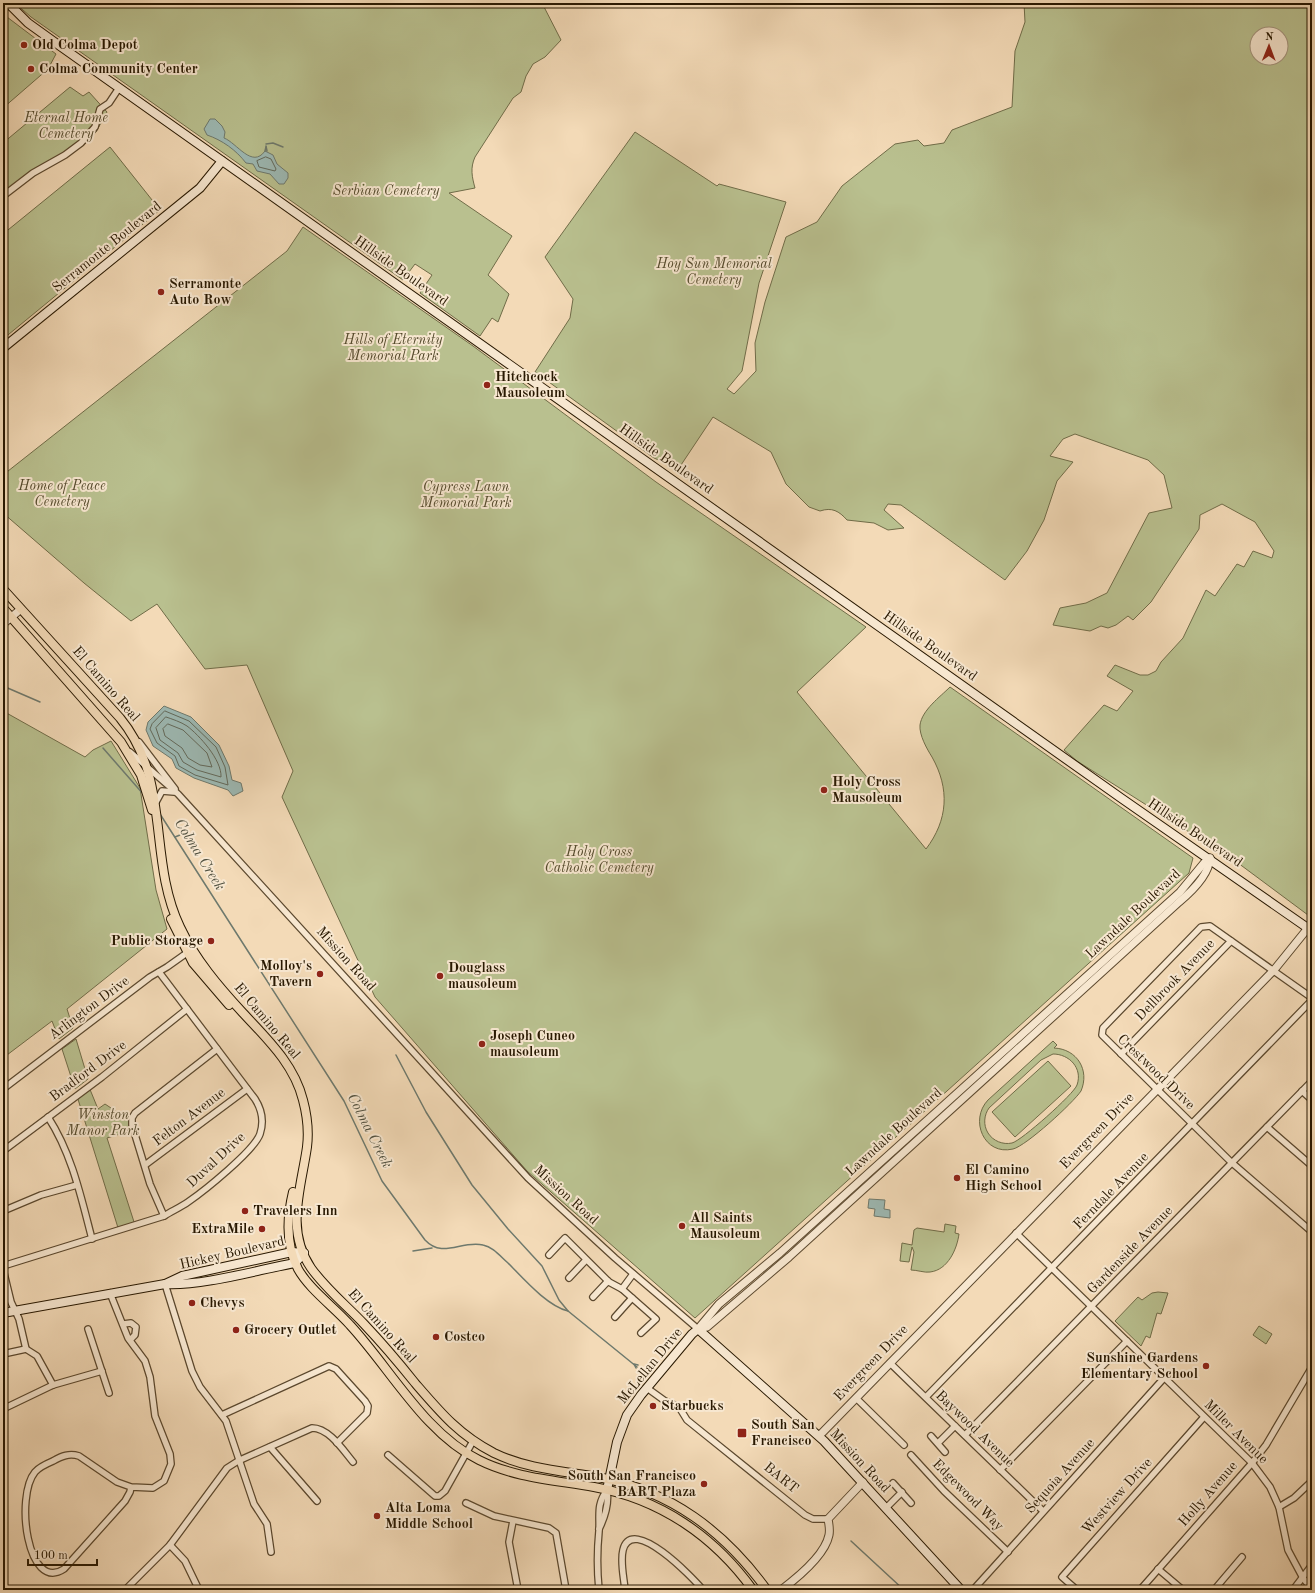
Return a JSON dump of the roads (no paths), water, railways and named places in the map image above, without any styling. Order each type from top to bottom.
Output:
[{"type":"main road","name":"Hillside Boulevard","points":[[7,6],[28,23],[222,161],[1116,794],[1310,929]]},
{"type":"main road","name":"Serramonte Boulevard","points":[[3,348],[202,186],[222,161]]},
{"type":"main road","name":"El Camino Real","points":[[3,589],[132,733],[148,769],[156,802],[166,888],[190,951],[201,973],[278,1060],[289,1076],[296,1093],[303,1130],[302,1147],[289,1216],[289,1238],[295,1263],[302,1276],[350,1324],[428,1421],[465,1453],[491,1466],[520,1475],[607,1490],[648,1503],[686,1524],[716,1547],[740,1572],[753,1590]]},
{"type":"main road","name":"El Camino Real","points":[[3,608],[124,746],[137,766],[148,794],[153,814],[160,878],[165,902],[175,929],[190,951],[282,1057],[299,1087],[308,1129],[307,1147],[296,1198],[296,1222],[298,1236],[309,1266],[364,1324],[439,1412],[454,1427],[473,1441],[498,1455],[523,1464],[610,1480],[653,1494],[696,1518],[735,1550],[767,1590]]},
{"type":"main road","name":"Hickey Boulevard","points":[[165,1284],[182,1276],[292,1252],[304,1253]]},
{"type":"main road","name":"Hickey Boulevard","points":[[3,1313],[165,1284],[179,1285],[192,1283],[295,1263],[304,1253]]},
{"type":"main road","name":"McLellan Drive","points":[[607,1490],[617,1442],[623,1423],[632,1407],[692,1334],[698,1329]]},
{"type":"main road","name":"Mission Road","points":[[698,1329],[819,1436],[961,1590]]},
{"type":"street","points":[[3,196],[33,173],[65,155],[81,143],[95,127],[100,109],[109,103],[119,88]]},
{"type":"street","points":[[3,624],[21,609]]},
{"type":"street","name":"Mission Road","points":[[132,733],[178,794],[528,1178],[634,1274],[698,1329]]},
{"type":"street","name":"Mission Road","points":[[124,746],[148,769],[178,794]]},
{"type":"street","points":[[156,802],[158,795],[164,790],[178,794]]},
{"type":"street","name":"Lawndale Boulevard","points":[[698,1329],[724,1300],[780,1253],[1180,892],[1204,862],[1210,858]]},
{"type":"street","name":"Crestwood Drive","points":[[1231,941],[1210,926],[1201,927],[1103,1028],[1102,1035],[1231,1162],[1312,1232]]},
{"type":"street","name":"Evergreen Drive","points":[[819,1436],[1156,1089],[1274,970],[1310,929]]},
{"type":"street","points":[[1231,941],[1274,970],[1312,999]]},
{"type":"street","name":"Dellbrook Avenue","points":[[1120,1054],[1231,941]]},
{"type":"street","name":"Arlington Drive","points":[[3,1089],[150,977],[190,951]]},
{"type":"street","name":"Duval Drive","points":[[3,1266],[164,1216],[188,1202],[230,1166],[259,1136],[262,1123],[261,1112],[255,1099],[159,972]]},
{"type":"street","name":"Ferndale Avenue","points":[[926,1397],[1312,999]]},
{"type":"street","name":"Bradford Drive","points":[[3,1151],[187,1009]]},
{"type":"street","points":[[164,1216],[157,1202],[144,1165],[132,1125],[132,1118],[135,1113],[216,1049]]},
{"type":"street","name":"Gardenside Avenue","points":[[965,1435],[1312,1081]]},
{"type":"street","name":"Felton Avenue","points":[[144,1165],[247,1089]]},
{"type":"street","points":[[1302,1091],[1312,1100]]},
{"type":"street","points":[[48,1117],[63,1144],[77,1185],[92,1239]]},
{"type":"street","points":[[1267,1127],[1312,1166]]},
{"type":"street","points":[[3,1212],[41,1195],[77,1185]]},
{"type":"street","name":"Miller Avenue","points":[[1016,1233],[1252,1463],[1270,1487],[1279,1507],[1288,1550],[1303,1578],[1312,1589]]},
{"type":"street","points":[[549,1254],[565,1238],[608,1281],[622,1289],[656,1319],[641,1333]]},
{"type":"street","points":[[569,1278],[586,1260]]},
{"type":"street","points":[[3,1269],[10,1301],[19,1319],[26,1349],[37,1356],[53,1385]]},
{"type":"street","points":[[622,1289],[634,1274]]},
{"type":"street","points":[[593,1297],[608,1281]]},
{"type":"street","points":[[165,1284],[192,1371],[200,1387],[226,1422],[238,1461],[254,1504],[267,1524],[271,1552]]},
{"type":"street","points":[[110,1293],[130,1340],[145,1361],[150,1377],[155,1416],[170,1454],[171,1464],[164,1481],[153,1488],[131,1487],[117,1482],[79,1456],[73,1454],[66,1455],[42,1466],[34,1473],[31,1479],[24,1509],[27,1540],[40,1568],[46,1572],[54,1573],[64,1569],[124,1501],[130,1492],[131,1487]]},
{"type":"street","points":[[615,1317],[632,1298]]},
{"type":"street","points":[[123,1324],[131,1323],[136,1327],[135,1335],[130,1340]]},
{"type":"street","points":[[88,1329],[109,1393]]},
{"type":"street","points":[[1000,1470],[1127,1341]]},
{"type":"street","points":[[3,1354],[26,1349]]},
{"type":"street","name":"Baywood Avenue","points":[[890,1363],[1043,1512]]},
{"type":"street","points":[[222,1415],[329,1366],[336,1369],[368,1406],[366,1413],[337,1443]]},
{"type":"street","name":"Holly Avenue","points":[[1140,1590],[1252,1463],[1266,1445],[1312,1367]]},
{"type":"street","points":[[3,1409],[53,1385],[102,1371]]},
{"type":"street","name":"Sequoia Avenue","points":[[973,1590],[1164,1378]]},
{"type":"street","name":"BART","points":[[647,1388],[665,1401],[679,1407],[687,1420],[805,1515],[812,1519],[828,1519]]},
{"type":"street","points":[[856,1398],[904,1445]]},
{"type":"street","name":"Westview Drive","points":[[1077,1590],[1062,1577],[1204,1417]]},
{"type":"street","points":[[938,1444],[955,1426]]},
{"type":"street","points":[[125,1590],[170,1545],[221,1475],[238,1461],[312,1428],[319,1428],[337,1443],[353,1462]]},
{"type":"street","points":[[931,1436],[945,1452]]},
{"type":"street","points":[[388,1455],[435,1496],[439,1496],[445,1492],[465,1453],[473,1441]]},
{"type":"street","points":[[270,1447],[317,1501]]},
{"type":"street","name":"Edgewood Way","points":[[911,1455],[944,1491],[1008,1552]]},
{"type":"street","points":[[1279,1507],[1294,1498],[1312,1481]]},
{"type":"street","points":[[781,1590],[800,1575],[824,1547],[830,1533],[828,1519],[863,1482]]},
{"type":"street","points":[[894,1483],[911,1503]]},
{"type":"street","name":"McLellan Drive","points":[[599,1590],[597,1569],[599,1529],[597,1518],[602,1497],[607,1490]]},
{"type":"street","points":[[886,1508],[902,1492]]},
{"type":"street","points":[[466,1503],[494,1516],[549,1528],[556,1533],[566,1590]]},
{"type":"street","points":[[513,1521],[509,1542],[518,1590]]},
{"type":"street","points":[[625,1590],[623,1549],[627,1543],[634,1538],[640,1538],[665,1554],[682,1567],[701,1589]]},
{"type":"street","points":[[170,1545],[186,1560],[199,1590]]},
{"type":"street","points":[[1214,1590],[1242,1557]]},
{"type":"street","points":[[1293,1590],[1312,1565]]},
{"type":"street","points":[[1158,1569],[1183,1590]]},
{"type":"water","points":[[210,119],[215,119],[222,126],[225,132],[224,138],[244,153],[255,157],[260,156],[265,151],[273,155],[277,164],[288,173],[288,178],[284,184],[279,184],[270,174],[257,171],[253,164],[246,163],[228,146],[207,135],[204,129]]},
{"type":"water","points":[[164,706],[191,717],[219,745],[229,766],[232,780],[241,783],[243,791],[233,796],[228,790],[194,778],[176,768],[172,759],[153,746],[146,730],[148,722]]},
{"type":"water","points":[[869,1199],[885,1200],[884,1209],[890,1210],[890,1218],[874,1216],[875,1209],[868,1208]]},
{"type":"waterway","points":[[266,144],[273,143],[283,147]]},
{"type":"waterway","points":[[266,146],[267,151]]},
{"type":"waterway","points":[[265,151],[266,147]]},
{"type":"waterway","name":"Colma Creek","points":[[3,686],[40,702]]},
{"type":"waterway","name":"Colma Creek","points":[[103,748],[144,795]]},
{"type":"waterway","name":"Colma Creek","points":[[160,814],[344,1101],[382,1181],[425,1240],[432,1245],[445,1249],[475,1244],[490,1248],[508,1263],[544,1298],[552,1304],[568,1311],[637,1367]]},
{"type":"waterway","name":"Colma Creek","points":[[175,837],[180,835]]},
{"type":"waterway","points":[[396,1055],[426,1112],[472,1185],[508,1229],[542,1266],[559,1300],[568,1311]]},
{"type":"waterway","points":[[413,1251],[432,1248]]},
{"type":"waterway","name":"Colma Creek","points":[[636,1368],[634,1364],[638,1365]]},
{"type":"waterway","name":"Colma Creek","points":[[851,1541],[904,1590]]},
{"type":"place","name":"Old Colma Depot","points":[[24,45]]},
{"type":"place","name":"Colma Community Center","points":[[31,69]]},
{"type":"place","name":"Serramonte Auto Row","points":[[161,292]]},
{"type":"place","name":"Hitchcock Mausoleum","points":[[487,385]]},
{"type":"place","name":"Holy Cross Mausoleum","points":[[824,790]]},
{"type":"place","name":"Public Storage","points":[[211,941]]},
{"type":"place","name":"Molloy's Tavern","points":[[320,974]]},
{"type":"place","name":"Douglass mausoleum","points":[[440,976]]},
{"type":"place","name":"Joseph Cuneo mausoleum","points":[[482,1044]]},
{"type":"place","name":"El Camino High School","points":[[957,1178]]},
{"type":"place","name":"Travelers Inn","points":[[245,1211]]},
{"type":"place","name":"All Saints Mausoleum","points":[[682,1226]]},
{"type":"place","name":"ExtraMile","points":[[262,1229]]},
{"type":"place","name":"Chevys","points":[[192,1303]]},
{"type":"place","name":"Grocery Outlet","points":[[236,1330]]},
{"type":"place","name":"Costco","points":[[436,1337]]},
{"type":"place","name":"Sunshine Gardens Elementary School","points":[[1206,1366]]},
{"type":"place","name":"Starbucks","points":[[653,1406]]},
{"type":"place","name":"South San Francisco","points":[[742,1433]]},
{"type":"place","name":"South San Francisco BART Plaza","points":[[704,1484]]},
{"type":"place","name":"Alta Loma Middle School","points":[[377,1516]]},
{"type":"park label","name":"Eternal Home Cemetery","points":[[66,126]]},
{"type":"park label","name":"Serbian Cemetery","points":[[386,191]]},
{"type":"park label","name":"Hoy Sun Memorial Cemetery","points":[[714,272]]},
{"type":"park label","name":"Hills of Eternity Memorial Park","points":[[393,348]]},
{"type":"park label","name":"Home of Peace Cemetery","points":[[62,494]]},
{"type":"park label","name":"Cypress Lawn Memorial Park","points":[[466,496]]},
{"type":"park label","name":"Holy Cross Catholic Cemetery","points":[[599,860]]},
{"type":"park label","name":"Winston Manor Park","points":[[103,1124]]}]
